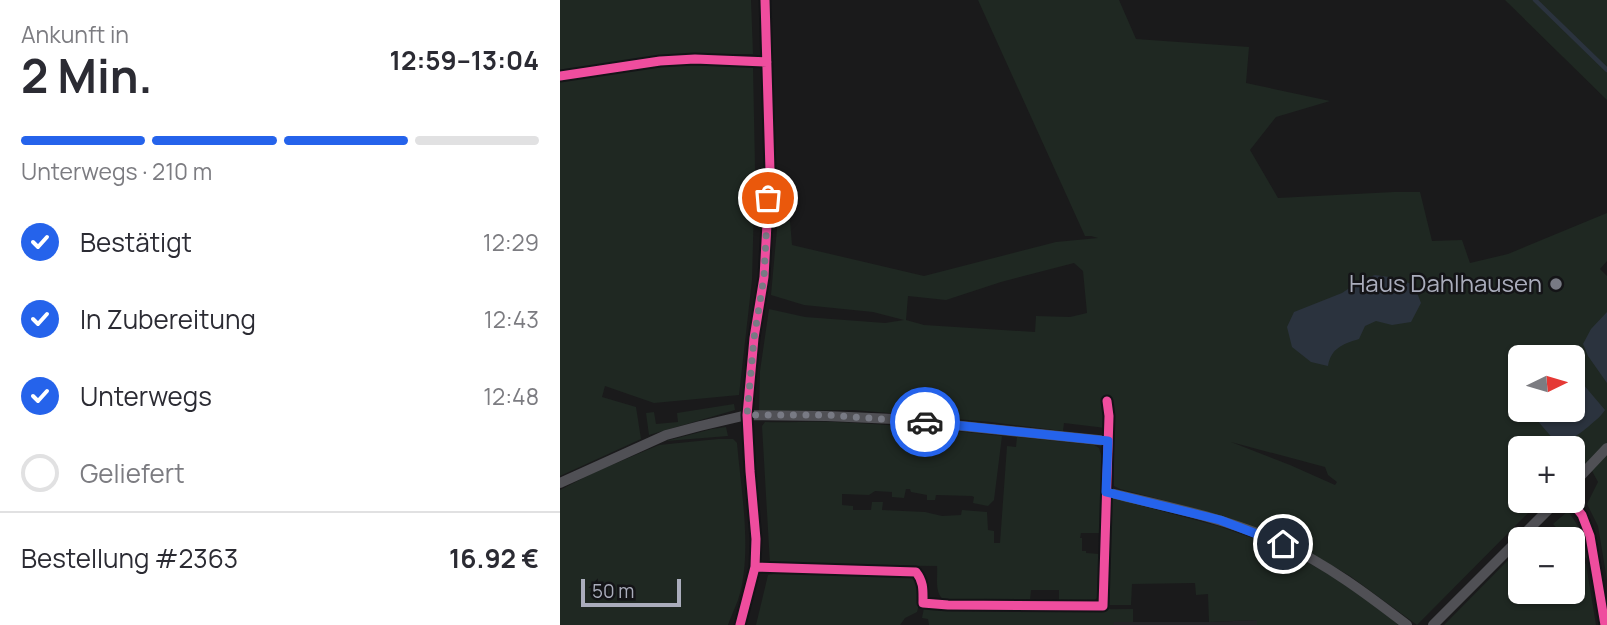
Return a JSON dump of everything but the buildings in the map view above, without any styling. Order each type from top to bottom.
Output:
[{"type":"street","points":[[740,625],[755,567],[757,539],[747,415],[754,338],[764,277],[770,172],[765,0]]},
{"type":"street","points":[[560,76],[695,58],[767,61]]},
{"type":"street","points":[[755,567],[916,572],[922,579],[923,603],[1103,606],[1109,415],[1107,401]]},
{"type":"street","points":[[560,483],[666,435],[747,415],[826,415],[894,419],[1108,441]]},
{"type":"street","points":[[1585,471],[1607,447]]},
{"type":"street","points":[[1106,492],[1220,520],[1283,544],[1344,578],[1407,625]]},
{"type":"street","points":[[1433,625],[1545,513]]},
{"type":"street","points":[[1580,513],[1590,536],[1605,625]]},
{"type":"shaded area","points":[[560,0],[751,0],[753,54],[696,54],[560,71]]},
{"type":"shaded area","points":[[978,0],[1119,0],[1136,39],[1249,47],[1246,83],[1330,101],[1276,117],[1250,150],[1278,198],[1420,192],[1432,241],[1462,240],[1470,263],[1508,254],[1607,213],[1607,261],[1600,269],[1607,276],[1607,447],[1585,470],[1585,436],[1508,436],[1508,513],[1528,513],[1514,527],[1508,527],[1508,533],[1417,625],[1350,576],[1319,558],[1186,506],[1114,486],[1114,429],[1064,423],[1063,431],[854,410],[759,411],[760,371],[769,309],[805,317],[885,323],[904,320],[873,312],[804,305],[771,295],[778,218],[790,221],[792,245],[924,276],[1056,242],[1098,238],[1085,236]],"holes":[[[1074,263],[1083,271],[1087,313],[1070,317],[1036,316],[1035,332],[924,325],[906,320],[908,296],[946,300]],[[1231,442],[1325,467],[1328,475],[1337,482],[1335,485]]]},
{"type":"shaded area","points":[[1505,0],[1607,0],[1607,100]]},
{"type":"shaded area","points":[[675,65],[753,67],[755,167],[752,280],[739,395],[654,403],[605,386],[602,397],[636,407],[641,439],[560,476],[560,81]]},
{"type":"shaded area","points":[[734,404],[735,410],[649,435],[646,413],[654,412],[656,424],[678,422],[677,413]]},
{"type":"shaded area","points":[[765,422],[856,423],[1002,436],[994,500],[988,506],[973,503],[972,496],[936,495],[935,500],[927,500],[927,495],[911,492],[910,489],[906,489],[904,498],[892,497],[892,492],[842,494],[842,505],[853,506],[853,510],[871,510],[872,502],[883,502],[882,510],[925,512],[942,516],[961,515],[962,510],[987,512],[988,530],[994,531],[994,543],[1000,543],[1007,446],[1016,447],[1017,437],[1094,445],[1099,448],[1102,458],[1100,533],[1081,533],[1080,538],[1082,551],[1099,554],[1097,598],[1093,601],[1059,602],[1059,590],[1031,590],[1030,600],[944,600],[938,589],[937,566],[770,564],[762,426]]},
{"type":"shaded area","points":[[726,427],[728,436],[666,441],[712,429]]},
{"type":"shaded area","points":[[733,439],[737,443],[745,522],[742,582],[728,625],[560,625],[560,490],[659,445]]},
{"type":"shaded area","points":[[1607,453],[1607,580],[1598,526],[1587,504],[1598,482],[1591,469]]},
{"type":"shaded area","points":[[1112,498],[1218,526],[1269,544],[1332,576],[1386,613],[1398,625],[1257,625],[1257,620],[1209,622],[1208,594],[1196,595],[1195,583],[1132,584],[1131,605],[1109,605]]},
{"type":"shaded area","points":[[1569,513],[1578,527],[1556,527],[1553,524]]},
{"type":"shaded area","points":[[1508,560],[1508,604],[1585,604],[1586,564],[1596,625],[1444,625]]},
{"type":"shaded area","points":[[768,575],[911,575],[918,581],[917,612],[905,618],[900,625],[756,625]]},
{"type":"shaded area","points":[[924,608],[1133,609],[1133,622],[1114,622],[1113,625],[929,625],[928,619],[922,618]]},
{"type":"shaded area","points":[[1257,620],[1257,625],[1113,625],[1113,622]]},
{"type":"water","points":[[1375,275],[1396,278],[1414,285],[1421,303],[1411,322],[1392,325],[1376,321],[1365,326],[1359,339],[1335,351],[1328,366],[1311,362],[1292,347],[1287,327],[1294,312],[1342,293],[1363,279]]},
{"type":"water","points":[[1607,312],[1607,383],[1583,344],[1591,329]]},
{"type":"water","points":[[1586,388],[1605,410],[1576,436],[1551,436],[1539,422],[1586,422]]},
{"type":"waterway","points":[[1535,0],[1607,70]]},
{"type":"cycle path","points":[[740,625],[755,567],[756,539],[747,415],[754,338],[764,277],[770,171],[765,0]]},
{"type":"cycle path","points":[[560,76],[660,61],[695,59],[767,62]]},
{"type":"cycle path","points":[[755,567],[916,572],[922,583],[923,603],[1103,606],[1109,416],[1107,401]]},
{"type":"cycle path","points":[[1580,513],[1590,536],[1605,625]]},
{"type":"way so far","points":[[768,198],[764,277],[754,338],[747,415],[826,415],[925,422]]},
{"type":"place","name":"Haus Dahlhausen","points":[[1556,284]]},
{"type":"route","points":[[925,422],[1108,441],[1106,492],[1220,520],[1283,544]]}]
